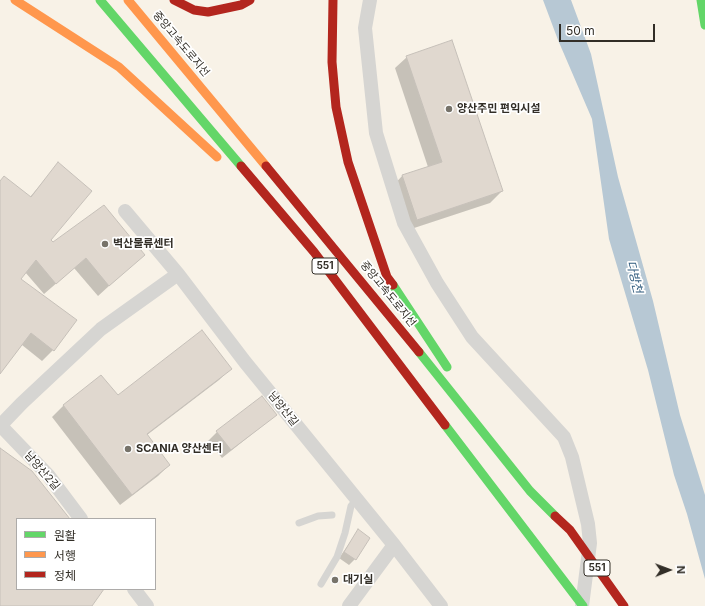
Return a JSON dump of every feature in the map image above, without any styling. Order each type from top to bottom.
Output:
[{"type":"main road","points":[[15,0],[119,67],[224,163]]},
{"type":"main road","name":"551","points":[[100,0],[314,252],[536,542],[583,606]]},
{"type":"main road","name":"중앙고속도로지선","points":[[128,0],[352,268],[530,491],[570,530],[624,606]]},
{"type":"main road","points":[[174,0],[194,10],[208,12],[241,5],[250,0]]},
{"type":"main road","points":[[333,0],[332,62],[336,107],[348,162],[388,277],[452,374]]},
{"type":"main road","points":[[701,0],[705,25]]},
{"type":"main road","points":[[240,180],[314,252]]},
{"type":"main road","points":[[470,400],[530,491]]},
{"type":"street","points":[[370,0],[365,28],[376,133],[404,223],[437,283],[472,337],[564,437],[572,457],[588,524],[590,543],[583,606]]},
{"type":"street","name":"남양산길","points":[[126,211],[178,274],[245,362],[394,545],[441,606]]},
{"type":"street","points":[[0,426],[22,403],[101,329],[178,274]]},
{"type":"street","name":"남양산2길","points":[[0,426],[48,475],[80,518]]},
{"type":"street","points":[[349,606],[394,545]]},
{"type":"street","points":[[135,590],[147,606]]},
{"type":"lane","points":[[321,584],[337,557],[345,533],[351,506],[356,499]]},
{"type":"lane","points":[[300,523],[318,516],[332,515]]},
{"type":"water","name":"다방천","points":[[543,0],[571,0],[591,54],[618,177],[653,301],[680,415],[705,495],[705,579],[687,514],[674,475],[648,370],[609,239],[592,119],[558,40]]},
{"type":"building","name":"양산주민 편익시설","points":[[452,40],[503,191],[417,220],[402,175],[442,162],[406,56]]},
{"type":"building","points":[[58,162],[92,191],[51,240],[53,242],[104,205],[145,255],[109,286],[86,258],[56,284],[36,260],[21,279],[77,320],[54,351],[31,333],[0,374],[0,181],[4,176],[31,197]]},
{"type":"building","points":[[202,330],[232,369],[147,434],[170,465],[132,495],[63,405],[101,375],[118,395]]},
{"type":"building","points":[[262,396],[277,415],[231,450],[216,431]]},
{"type":"building","points":[[0,448],[32,471],[69,518],[16,518],[16,590],[103,590],[92,606],[0,606]]},
{"type":"building","points":[[358,529],[370,538],[356,560],[344,552]]},
{"type":"traffic: fast","points":[[100,0],[241,166]]},
{"type":"traffic: fast","points":[[701,0],[705,25]]},
{"type":"traffic: fast","points":[[393,285],[447,367]]},
{"type":"traffic: fast","points":[[419,352],[530,491],[555,516]]},
{"type":"traffic: fast","points":[[445,425],[583,606]]},
{"type":"traffic: slow","points":[[15,0],[119,67],[217,157]]},
{"type":"traffic: slow","points":[[128,0],[266,166]]},
{"type":"traffic: jam","points":[[174,0],[194,10],[208,12],[241,5],[250,0]]},
{"type":"traffic: jam","points":[[333,0],[332,62],[336,107],[348,162],[387,277],[393,285]]},
{"type":"traffic: jam","points":[[241,166],[314,252],[445,425]]},
{"type":"traffic: jam","points":[[266,166],[419,352]]},
{"type":"traffic: jam","points":[[555,516],[570,530],[624,606]]},
{"type":"place","name":"양산주민 편익시설","points":[[449,109]]},
{"type":"place","name":"벽산물류센터","points":[[105,244]]},
{"type":"place","name":"SCANIA 양산센터","points":[[128,449]]},
{"type":"place","name":"대기실","points":[[335,580]]}]
